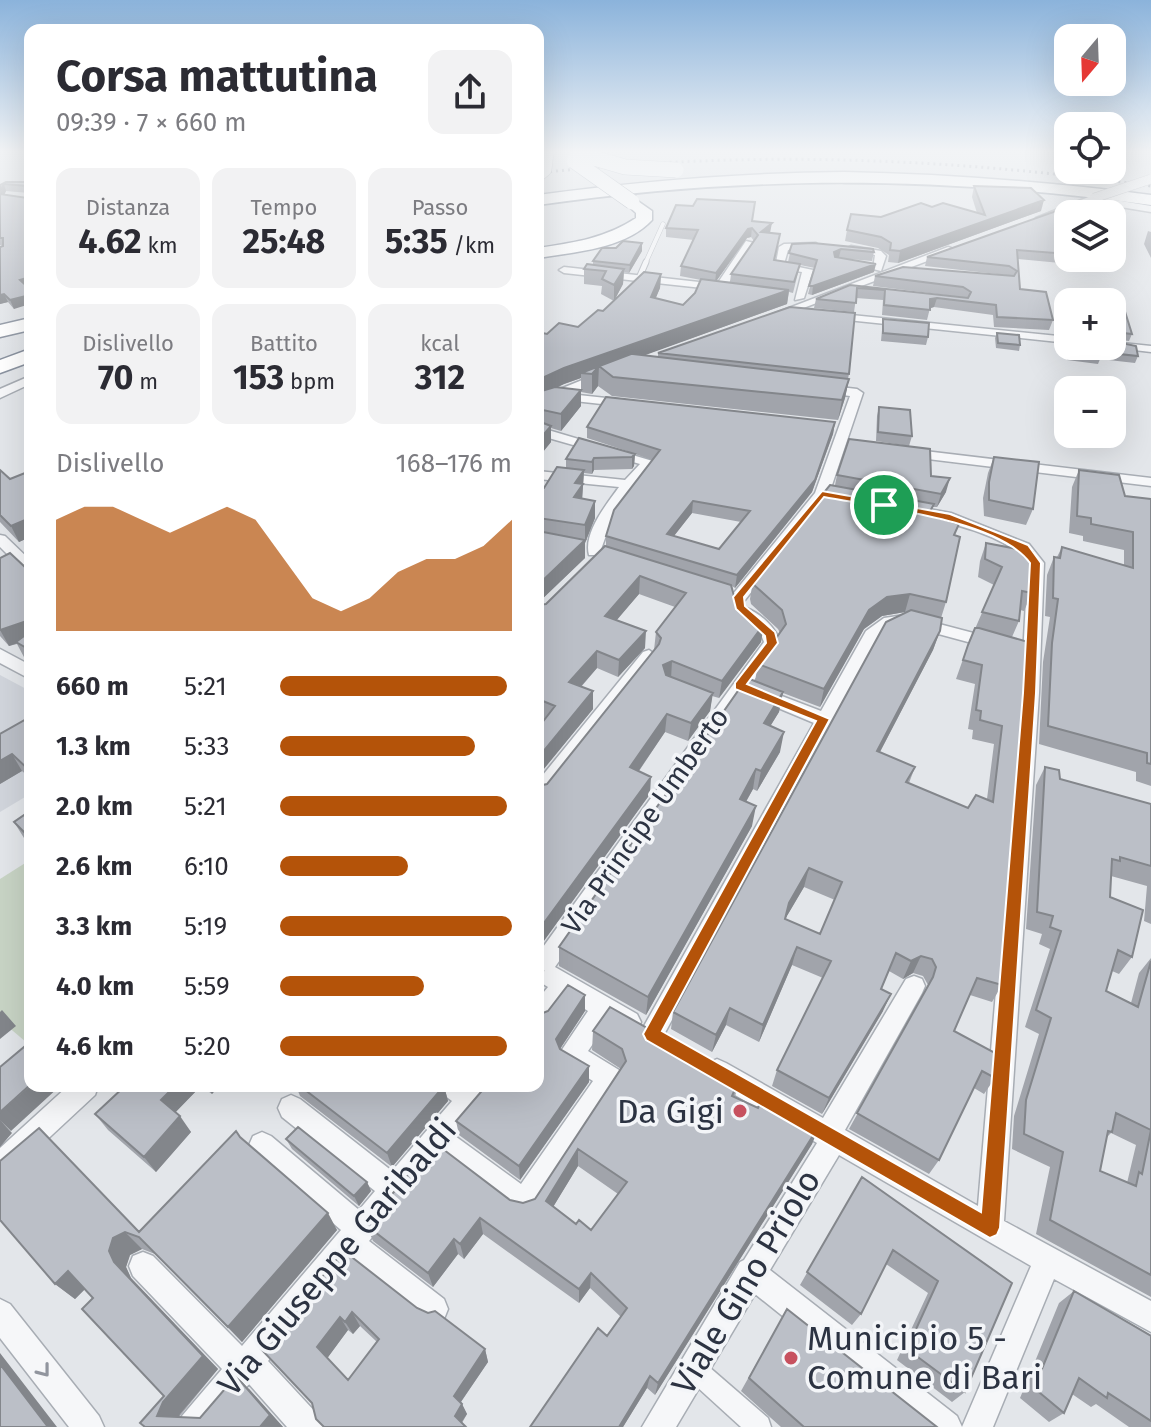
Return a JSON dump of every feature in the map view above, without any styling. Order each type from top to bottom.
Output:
[{"type":"highway","points":[[544,252],[584,245],[630,230],[644,220]]},
{"type":"highway","points":[[544,242],[584,245]]},
{"type":"highway","points":[[0,324],[24,325]]},
{"type":"highway","points":[[0,331],[24,326]]},
{"type":"highway","points":[[0,345],[24,328]]},
{"type":"highway","points":[[0,367],[24,357]]},
{"type":"street","points":[[720,287],[749,243]]},
{"type":"street","points":[[758,321],[845,289],[884,270],[961,245]]},
{"type":"street","points":[[799,298],[808,270],[778,266],[784,247],[825,246]]},
{"type":"street","points":[[839,248],[878,253],[884,270]]},
{"type":"street","points":[[865,267],[919,273]]},
{"type":"street","points":[[564,270],[733,289]]},
{"type":"street","points":[[845,289],[874,292]]},
{"type":"street","points":[[786,296],[814,301]]},
{"type":"street","points":[[786,311],[1054,339]]},
{"type":"street","points":[[1126,346],[1151,349]]},
{"type":"street","points":[[544,399],[614,371]]},
{"type":"street","points":[[0,394],[24,383]]},
{"type":"street","points":[[811,388],[857,393],[835,427],[838,444],[853,446]]},
{"type":"street","points":[[544,400],[644,406]]},
{"type":"street","points":[[544,433],[649,462],[627,484],[594,541],[596,556]]},
{"type":"street","name":"Via Principe Umberto","points":[[544,963],[716,706],[739,686],[772,643],[770,635],[740,607],[732,595],[830,495],[838,444]]},
{"type":"street","points":[[900,452],[1151,482]]},
{"type":"street","points":[[544,476],[627,484]]},
{"type":"street","points":[[884,505],[946,516],[1024,547],[1036,563],[990,1228]]},
{"type":"street","points":[[0,539],[24,563]]},
{"type":"street","points":[[652,1034],[872,635],[890,622],[905,620],[1031,654]]},
{"type":"street","points":[[1,659],[24,649]]},
{"type":"street","points":[[544,787],[649,656]]},
{"type":"street","points":[[1,659],[24,670]]},
{"type":"street","points":[[739,686],[823,719]]},
{"type":"street","points":[[544,973],[1151,1317]]},
{"type":"street","points":[[544,1010],[563,986]]},
{"type":"street","name":"Viale Gino Priolo","points":[[658,1427],[832,1136],[914,986]]},
{"type":"street","points":[[438,1139],[524,1203],[610,1078],[571,1054],[604,1008]]},
{"type":"street","points":[[0,1166],[80,1092]]},
{"type":"street","name":"Via Giuseppe Garibaldi","points":[[193,1427],[438,1139],[467,1092]]},
{"type":"street","points":[[291,1108],[396,1190]]},
{"type":"street","points":[[262,1145],[434,1309]]},
{"type":"street","points":[[977,1427],[1048,1260]]},
{"type":"street","points":[[143,1266],[308,1427]]},
{"type":"street","points":[[750,1272],[946,1427]]},
{"type":"street","points":[[0,1314],[88,1427]]},
{"type":"street","points":[[693,1368],[759,1427]]},
{"type":"lane","points":[[639,278],[663,224]]},
{"type":"shaded area","points":[[0,675],[24,688],[24,798],[0,812]]},
{"type":"green space","points":[[24,864],[24,1040],[0,1020],[0,879]]},
{"type":"building","points":[[0,220],[24,220],[24,279],[20,280],[24,284],[24,296],[10,300],[4,294],[0,295],[0,247],[3,246],[3,238],[0,238]]},
{"type":"building","points":[[670,220],[752,220],[772,223],[761,232],[780,234],[774,260],[800,264],[794,282],[731,274],[758,235],[752,228],[748,229],[716,273],[681,266],[698,230],[666,228]]},
{"type":"building","points":[[850,220],[989,220],[900,251],[890,250],[891,243],[881,237],[847,230]]},
{"type":"building","points":[[1032,220],[1054,220],[1054,253],[1017,250],[1020,289],[1046,292],[1053,320],[997,317],[996,305],[937,298],[930,299],[930,310],[884,305],[885,290],[857,288],[856,303],[816,299],[850,285],[968,298],[971,292],[963,287],[875,276],[903,267],[1014,276],[1017,271],[1009,266],[927,257]]},
{"type":"building","points":[[623,241],[642,243],[630,265],[593,261],[602,248],[616,248]]},
{"type":"building","points":[[792,244],[873,249],[874,252],[841,249],[834,252],[835,257],[876,264],[809,286],[817,260],[789,253]]},
{"type":"building","points":[[587,264],[624,269],[614,285],[602,279],[606,271],[584,269]]},
{"type":"building","points":[[644,272],[661,274],[651,297],[683,305],[695,293],[701,279],[789,290],[544,377],[544,333],[559,323],[578,327],[598,310],[603,311]]},
{"type":"building","points":[[790,307],[855,313],[849,374],[658,353]]},
{"type":"building","points":[[1126,315],[1132,334],[1126,333]]},
{"type":"building","points":[[883,319],[929,323],[928,337],[883,333]]},
{"type":"building","points":[[997,333],[1019,335],[1020,345],[998,343]]},
{"type":"building","points":[[1126,344],[1136,346],[1138,356],[1126,355]]},
{"type":"building","points":[[633,354],[849,379],[842,400],[613,377],[599,366]]},
{"type":"building","points":[[599,366],[592,374],[581,373]]},
{"type":"building","points":[[555,387],[581,390],[561,414],[544,410],[544,390]]},
{"type":"building","points":[[606,397],[835,422],[815,480],[737,575],[606,536],[614,510],[660,450],[587,427]],"holes":[[[693,501],[750,511],[719,549],[667,534]]]},
{"type":"building","points":[[879,407],[910,410],[912,436],[878,432]]},
{"type":"building","points":[[579,438],[635,454],[632,457],[594,458],[592,462],[566,459]]},
{"type":"building","points":[[849,439],[930,449],[931,476],[950,478],[941,494],[837,475]]},
{"type":"building","points":[[994,457],[1039,462],[1033,509],[989,500]]},
{"type":"building","points":[[557,467],[584,470],[575,483],[583,484],[574,497],[595,501],[585,525],[544,519],[544,488]]},
{"type":"building","points":[[0,470],[10,479],[24,473],[24,521],[11,526],[0,515]]},
{"type":"building","points":[[1079,470],[1119,475],[1125,496],[1151,499],[1151,764],[1147,763],[1147,753],[1048,726],[1052,643],[1058,599],[1053,598],[1054,557],[1060,558],[1062,547],[1133,568],[1133,532],[1091,524],[1091,518],[1077,516]]},
{"type":"building","points":[[830,485],[934,504],[928,515],[959,524],[954,535],[960,537],[946,602],[910,594],[887,597],[869,610],[824,689],[758,664],[786,624],[782,610],[754,585],[753,580]]},
{"type":"building","points":[[544,532],[585,540],[544,579]]},
{"type":"building","points":[[986,543],[1033,552],[1032,593],[1022,591],[1019,621],[982,612],[1002,567],[985,559]]},
{"type":"building","points":[[605,546],[731,585],[734,596],[764,624],[722,681],[672,661],[663,665],[666,675],[713,693],[691,723],[667,714],[630,767],[651,777],[544,923],[544,785],[659,644],[661,638],[656,632],[686,593],[640,576],[605,616],[646,631],[619,660],[597,651],[569,682],[593,691],[544,751],[544,720],[555,706],[544,701],[546,604]]},
{"type":"building","points":[[10,553],[24,566],[24,622],[0,630],[0,558]]},
{"type":"building","points":[[911,610],[942,618],[940,631],[877,751],[915,767],[906,782],[968,808],[976,795],[993,802],[1002,726],[980,720],[981,711],[976,710],[982,665],[963,660],[968,645],[975,628],[1028,642],[1002,985],[977,978],[954,1031],[997,1054],[995,1078],[982,1071],[939,1160],[857,1113],[933,977],[936,967],[932,959],[921,956],[911,961],[896,953],[881,989],[891,994],[829,1098],[777,1070],[831,961],[797,947],[763,1025],[730,1008],[716,1035],[673,1012],[886,622]],"holes":[[[809,868],[842,882],[820,934],[785,919],[789,903]]]},
{"type":"building","points":[[24,636],[24,647],[16,642]]},
{"type":"building","points":[[747,678],[783,692],[764,723],[784,732],[761,771],[756,769],[740,799],[756,806],[648,997],[559,947]]},
{"type":"building","points":[[24,720],[24,765],[12,754],[0,761],[0,734]]},
{"type":"building","points":[[1045,767],[1059,770],[1060,779],[1151,804],[1151,866],[1120,857],[1120,861],[1112,859],[1110,897],[1143,910],[1132,957],[1118,950],[1106,991],[1138,1007],[1151,961],[1151,1130],[1151,1275],[1050,1220],[1063,1152],[1024,1134],[1026,1100],[1051,1018],[1036,1010],[1061,931],[1050,927],[1053,916],[1037,912]],"holes":[[[1116,1113],[1151,1130],[1142,1174],[1139,1172],[1136,1186],[1100,1171],[1108,1131],[1112,1132]]]},
{"type":"building","points":[[24,815],[24,832],[14,822]]},
{"type":"building","points":[[568,985],[585,995],[556,1039],[560,1049],[589,1066],[519,1166],[456,1121],[481,1092],[544,1092],[544,1013]]},
{"type":"building","points":[[610,1007],[739,1080],[732,1096],[758,1108],[764,1095],[819,1126],[658,1383],[650,1376],[619,1427],[530,1427],[598,1328],[607,1336],[627,1308],[591,1273],[579,1289],[480,1218],[460,1244],[454,1239],[428,1273],[366,1225],[435,1143],[510,1200],[523,1203],[535,1199],[626,1061],[622,1049],[593,1031]],"holes":[[[578,1149],[627,1182],[591,1230],[579,1220],[576,1224],[546,1201]]]},
{"type":"building","points":[[24,1047],[24,1090],[0,1112],[0,1067]]},
{"type":"building","points":[[119,1092],[169,1092],[161,1100],[180,1116],[144,1157],[95,1114]]},
{"type":"building","points":[[308,1092],[439,1092],[387,1153]]},
{"type":"building","points":[[298,1127],[367,1182],[354,1196],[286,1139]]},
{"type":"building","points":[[39,1128],[139,1232],[236,1131],[328,1213],[228,1327],[139,1237],[125,1232],[113,1238],[109,1251],[114,1262],[203,1356],[163,1402],[157,1416],[200,1418],[236,1376],[270,1415],[260,1427],[145,1427],[140,1423],[164,1396],[82,1309],[93,1298],[68,1271],[55,1284],[0,1220],[0,1161]]},
{"type":"building","points":[[862,1177],[1012,1283],[965,1392],[907,1349],[938,1281],[893,1250],[861,1314],[807,1272]]},
{"type":"building","points":[[344,1251],[417,1308],[428,1313],[435,1311],[485,1349],[454,1396],[462,1404],[455,1416],[466,1427],[324,1427],[316,1419],[312,1403],[261,1349]],"holes":[[[352,1312],[379,1339],[348,1380],[317,1347],[340,1317],[345,1322]]]},
{"type":"building","points":[[1074,1291],[1151,1336],[1151,1421],[1108,1393],[1107,1398],[1079,1378],[1064,1413],[1034,1388]]},
{"type":"building","name":"Municipio 5 - Comune di Bari","points":[[787,1309],[937,1427],[804,1427],[749,1378]]},
{"type":"building","points":[[0,1364],[48,1427],[0,1427]]},
{"type":"place","name":"Da Gigi","points":[[740,1111]]},
{"type":"place","name":"Municipio 5 - Comune di Bari","points":[[791,1358]]},
{"type":"route","points":[[822,494],[884,505],[946,516],[1024,547],[1036,563],[1030,693],[990,1228],[652,1034],[823,719],[739,686],[772,643],[770,635],[740,607],[739,597],[822,494]]}]
